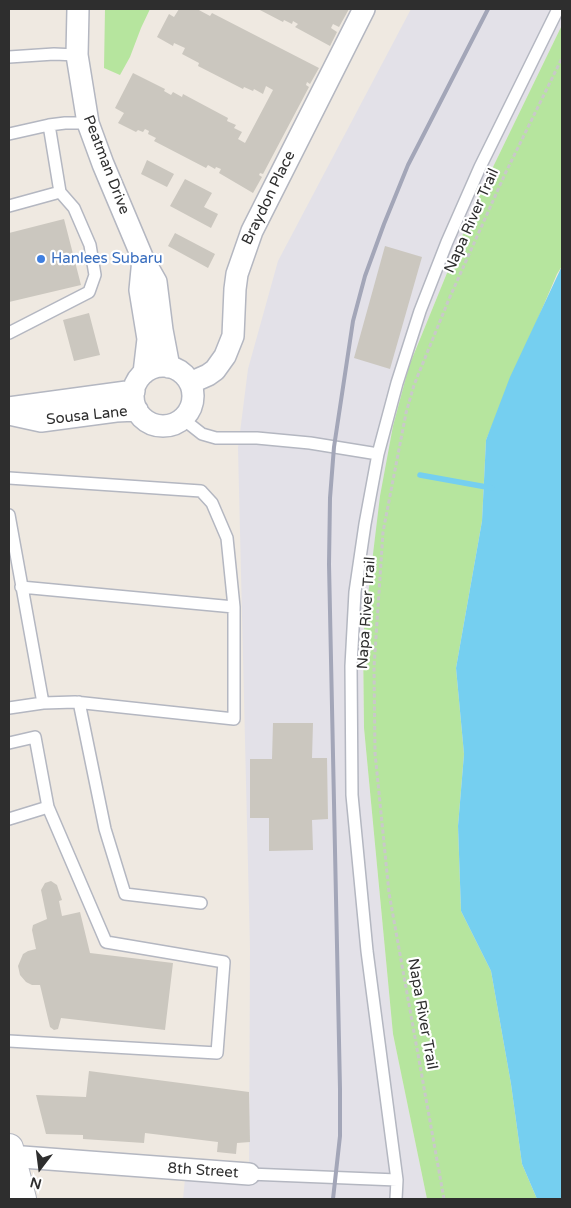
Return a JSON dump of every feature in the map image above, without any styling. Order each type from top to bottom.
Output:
[{"type":"main road","points":[[9,1154],[22,1199]]},
{"type":"street","name":"Peatman Drive","points":[[78,9],[77,55],[88,123],[143,259],[156,282],[162,330],[170,367]]},
{"type":"street","name":"Braydon Place","points":[[190,383],[215,370],[230,347],[233,336],[237,274],[249,238],[364,9]]},
{"type":"street","name":"Peatman Drive","points":[[138,391],[148,339],[140,290],[143,259]]},
{"type":"street","points":[[156,367],[170,367],[182,373],[190,383],[193,396],[191,409],[183,419],[175,424],[166,426],[149,423],[138,391],[156,367]]},
{"type":"street","name":"Sousa Lane","points":[[9,408],[138,391]]},
{"type":"street","name":"Sousa Lane","points":[[9,414],[41,421],[116,411],[138,391]]},
{"type":"street","name":"8th Street","points":[[9,1154],[249,1174]]},
{"type":"lane","points":[[396,1199],[397,1180],[367,951],[352,795],[351,666],[355,592],[378,454],[409,347],[447,242],[480,168],[558,9]]},
{"type":"lane","points":[[9,58],[54,54],[77,55]]},
{"type":"lane","points":[[9,134],[50,125],[88,123]]},
{"type":"lane","points":[[9,333],[89,292],[95,275],[90,245],[74,208],[60,192],[50,125]]},
{"type":"lane","points":[[9,206],[60,192]]},
{"type":"lane","points":[[183,419],[202,434],[216,438],[257,438],[301,442],[378,454]]},
{"type":"lane","points":[[9,478],[201,491],[212,503],[227,538],[234,606],[234,719],[79,702],[43,703],[9,708]]},
{"type":"lane","points":[[9,515],[43,703]]},
{"type":"lane","points":[[21,587],[234,606]]},
{"type":"lane","points":[[9,698],[24,705]]},
{"type":"lane","points":[[79,702],[105,829],[125,894],[201,903]]},
{"type":"lane","points":[[9,743],[36,737],[48,807],[106,942],[224,962],[217,1053],[9,1041]]},
{"type":"lane","points":[[9,819],[48,807]]},
{"type":"lane","name":"8th Street","points":[[249,1174],[397,1180]]},
{"type":"path","name":"Napa River Trail","points":[[444,1199],[389,892],[375,753],[374,667],[384,532],[406,413],[414,385],[449,299],[505,174],[562,58]]},
{"type":"shaded area","points":[[411,9],[562,9],[562,25],[476,202],[409,366],[363,637],[364,728],[393,1034],[427,1199],[183,1199],[186,1169],[249,1174],[250,949],[238,448],[248,369],[278,261]]},
{"type":"green space","points":[[105,9],[150,9],[130,57],[120,75],[104,68]]},
{"type":"green space","points":[[562,25],[562,266],[486,440],[482,521],[456,668],[464,754],[458,826],[461,911],[491,971],[511,1084],[522,1164],[537,1199],[427,1199],[393,1034],[364,728],[363,637],[380,496],[393,426],[409,366],[476,202]]},
{"type":"water","points":[[562,266],[562,1199],[537,1199],[522,1164],[511,1084],[491,971],[461,911],[458,826],[464,754],[456,668],[482,521],[486,440],[510,377]]},
{"type":"building","points":[[179,9],[197,9],[210,16],[212,13],[319,68],[310,84],[307,82],[306,85],[309,87],[263,174],[260,173],[259,175],[262,177],[253,193],[219,173],[221,169],[216,167],[215,169],[208,165],[206,168],[154,141],[156,138],[148,134],[149,131],[145,129],[143,132],[138,130],[136,132],[118,123],[124,113],[115,108],[133,73],[165,89],[164,91],[171,95],[173,92],[182,97],[183,94],[228,118],[227,121],[236,125],[234,128],[242,132],[238,139],[245,143],[273,90],[266,86],[263,94],[254,89],[253,91],[244,87],[243,89],[198,66],[199,63],[182,54],[185,48],[174,43],[173,46],[157,37],[169,14],[174,17]]},
{"type":"building","points":[[258,9],[349,9],[339,27],[333,24],[331,28],[337,32],[330,46],[295,27],[298,24],[293,21],[292,24],[284,20],[283,22]]},
{"type":"building","points":[[147,160],[174,174],[167,187],[141,174]]},
{"type":"building","points":[[185,179],[212,193],[204,207],[218,214],[211,228],[170,206]]},
{"type":"building","name":"Hanlees Subaru","points":[[64,219],[81,285],[9,302],[9,233]]},
{"type":"building","points":[[175,233],[215,254],[208,268],[168,246]]},
{"type":"building","points":[[385,246],[422,257],[390,369],[354,358]]},
{"type":"building","points":[[89,313],[100,355],[74,361],[63,320]]},
{"type":"building","points":[[273,723],[313,723],[312,758],[327,758],[328,819],[312,820],[313,850],[269,851],[269,818],[250,818],[250,759],[272,759]]},
{"type":"building","points":[[51,881],[57,885],[62,900],[59,901],[62,916],[80,912],[90,953],[173,963],[165,1030],[61,1018],[58,1029],[54,1030],[50,1027],[40,985],[32,985],[26,982],[20,975],[18,966],[23,954],[36,949],[32,930],[33,925],[47,919],[41,890],[45,883]]},
{"type":"building","points":[[89,1071],[249,1092],[250,1142],[237,1143],[236,1154],[217,1152],[218,1142],[145,1133],[144,1143],[83,1139],[83,1135],[46,1134],[36,1095],[86,1097]]},
{"type":"waterway","points":[[420,475],[492,488]]},
{"type":"railway","points":[[333,1199],[340,1136],[329,564],[330,498],[334,447],[353,321],[365,276],[408,165],[488,9]]},
{"type":"place","name":"Hanlees Subaru","points":[[41,259]]}]
